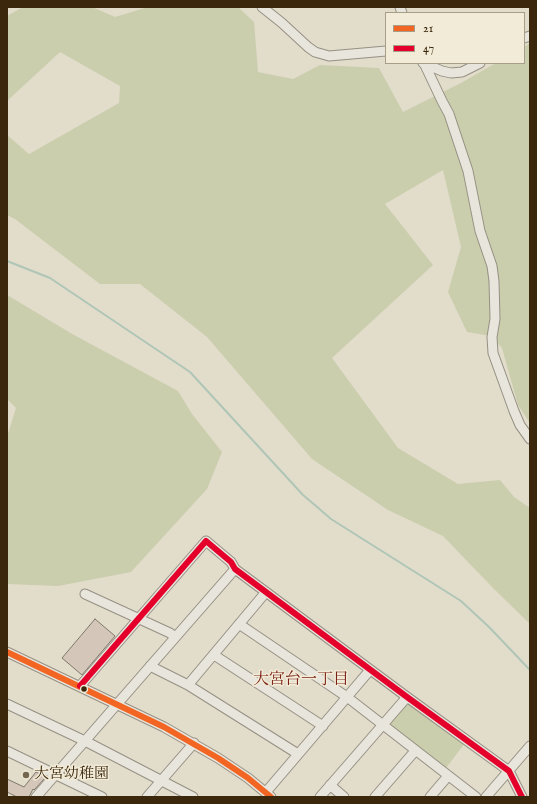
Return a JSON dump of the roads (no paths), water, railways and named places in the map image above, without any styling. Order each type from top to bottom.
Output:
[{"type":"street","points":[[262,7],[315,52],[330,56],[385,52]]},
{"type":"street","points":[[424,64],[449,114],[468,171],[480,230],[492,266],[494,280],[495,319],[492,337],[493,353],[520,425],[530,439]]},
{"type":"street","points":[[426,64],[442,72],[451,73],[462,72],[478,64]]},
{"type":"street","points":[[80,686],[206,541],[231,562],[235,569],[509,771],[522,797]]},
{"type":"street","points":[[36,797],[235,569]]},
{"type":"street","points":[[188,685],[266,592]]},
{"type":"street","points":[[86,594],[170,633],[175,637]]},
{"type":"street","points":[[239,624],[347,697],[382,726],[476,797]]},
{"type":"street","points":[[7,652],[164,727],[218,758],[269,795],[298,754],[370,670]]},
{"type":"street","points":[[214,655],[323,726]]},
{"type":"street","points":[[150,666],[188,685],[298,754]]},
{"type":"street","points":[[320,797],[407,697]]},
{"type":"street","points":[[7,704],[85,741],[193,797]]},
{"type":"street","points":[[147,797],[194,744]]},
{"type":"street","points":[[486,797],[530,746]]},
{"type":"street","points":[[7,751],[56,774],[89,794],[102,797]]},
{"type":"street","points":[[375,797],[415,751]]},
{"type":"street","points":[[430,797],[448,776]]},
{"type":"street","points":[[330,785],[344,797]]},
{"type":"waterway","points":[[7,261],[50,278],[190,372],[303,495],[331,519],[461,601],[489,627],[530,670]]},
{"type":"place","name":"大宮幼稚園","points":[[26,775]]},
{"type":"district","name":"大宮台一丁目","points":[[301,681]]}]
